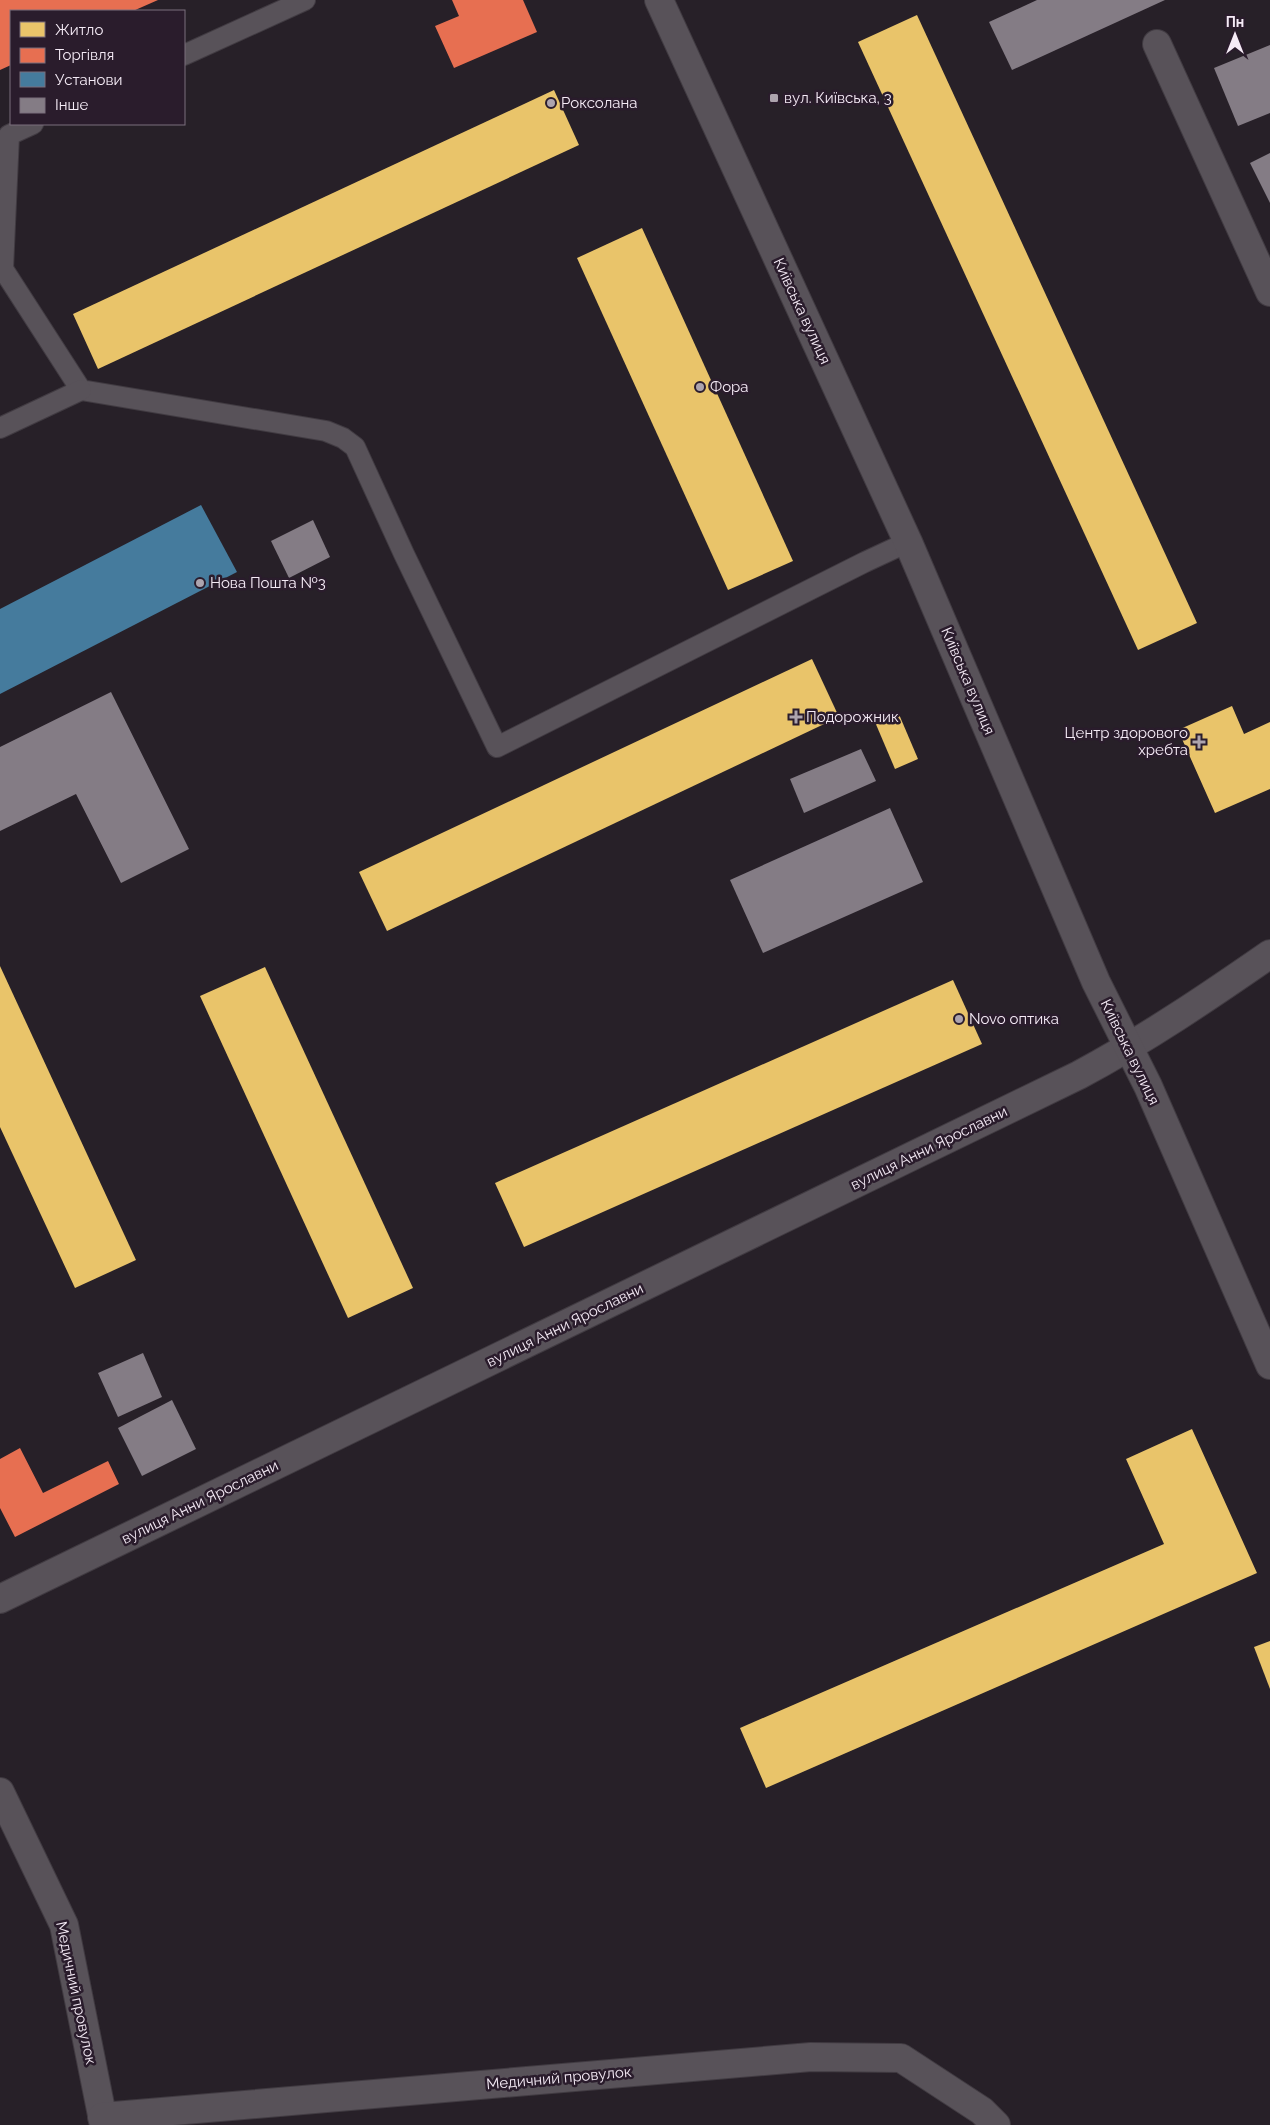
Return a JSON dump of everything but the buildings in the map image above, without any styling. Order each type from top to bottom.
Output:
[{"type":"street","name":"Київська вулиця","points":[[659,0],[908,542],[1096,982],[1148,1086],[1270,1364]]},
{"type":"street","points":[[1157,44],[1270,292]]},
{"type":"street","name":"вулиця Анни Ярославни","points":[[0,1599],[1079,1075],[1128,1049],[1179,1017],[1270,954]]},
{"type":"street","name":"Медичний провулок","points":[[0,1792],[64,1925],[103,2121],[811,2057],[902,2058],[982,2112],[996,2125]]},
{"type":"lane","points":[[185,55],[305,0]]},
{"type":"lane","points":[[31,125],[9,134],[3,269],[81,390]]},
{"type":"lane","points":[[0,428],[81,390],[326,431],[343,438],[355,447],[497,747],[908,542]]},
{"type":"place","name":"вул. Київська, 3","points":[[774,98]]},
{"type":"place","name":"Роксолана","points":[[551,103]]},
{"type":"place","name":"Фора","points":[[700,387]]},
{"type":"place","name":"Нова Пошта №3","points":[[200,583]]},
{"type":"place","name":"Подорожник","points":[[796,717]]},
{"type":"place","name":"Центр здорового хребта","points":[[1199,742]]},
{"type":"place","name":"Novo оптика","points":[[959,1019]]}]
